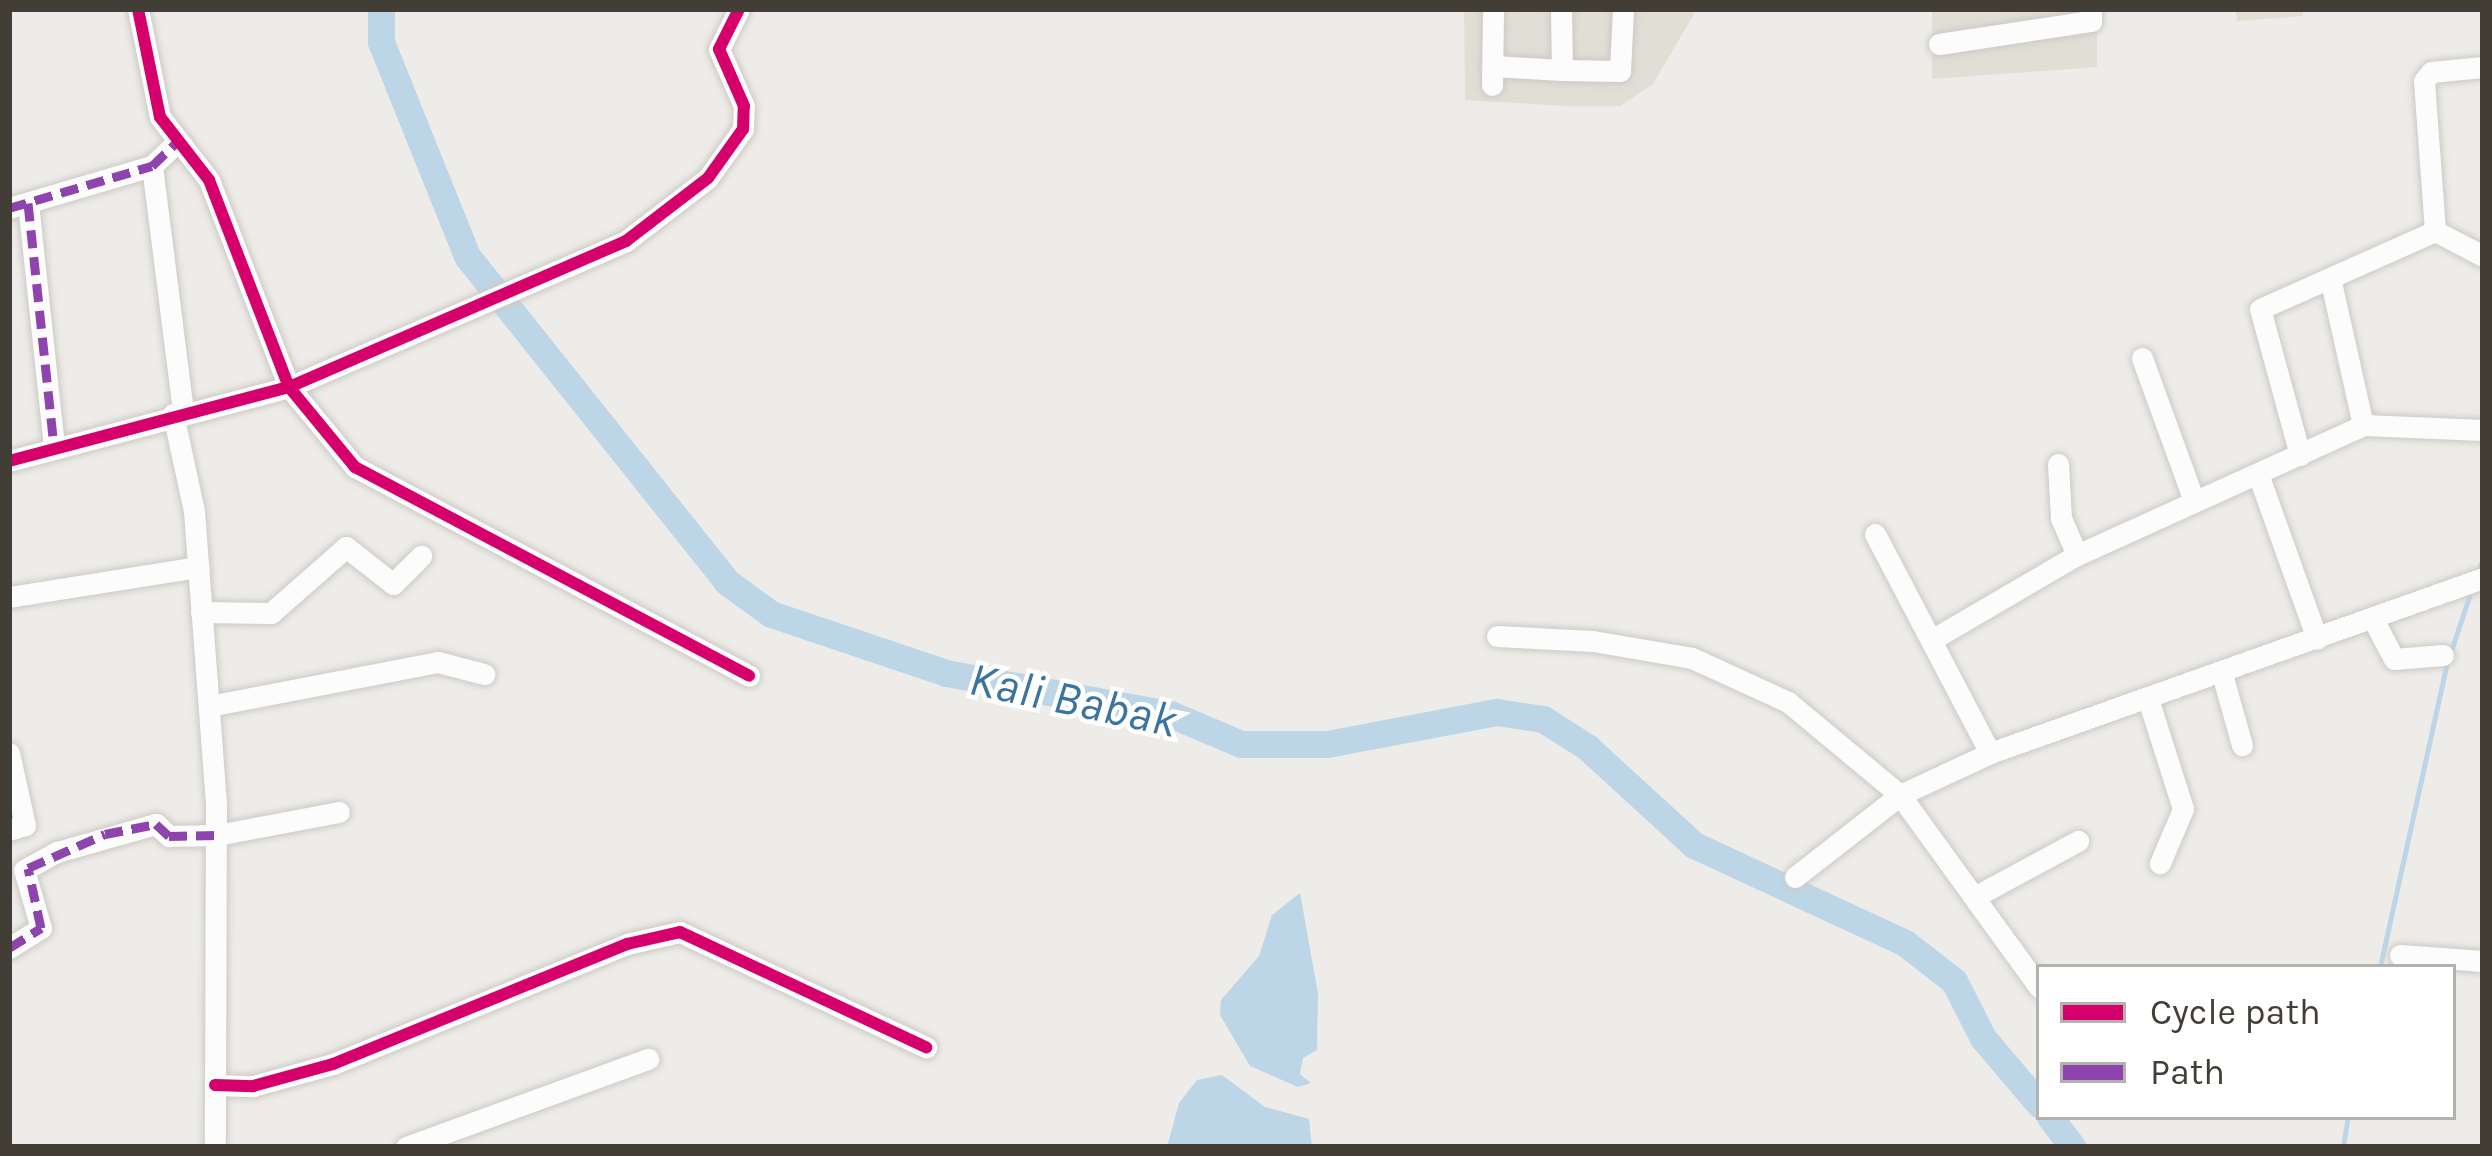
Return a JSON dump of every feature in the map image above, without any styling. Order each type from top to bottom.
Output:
[{"type":"street","points":[[138,9],[154,98],[176,142],[209,180],[290,387],[365,475],[749,676]]},
{"type":"street","points":[[9,461],[290,387],[451,313],[626,241],[690,195],[730,149],[746,112],[719,49],[739,9]]},
{"type":"street","points":[[1493,9],[1492,76],[1620,71],[1623,9]]},
{"type":"street","points":[[1561,9],[1562,70]]},
{"type":"street","points":[[1940,44],[2092,21],[2091,9]]},
{"type":"street","points":[[2435,231],[2424,81],[2431,72],[2483,67]]},
{"type":"street","points":[[54,447],[19,206],[152,166],[176,142]]},
{"type":"street","points":[[152,166],[200,567],[209,706],[217,835],[215,1147]]},
{"type":"street","points":[[2435,231],[2483,256]]},
{"type":"street","points":[[2300,455],[2258,315],[2267,303],[2331,282],[2435,231]]},
{"type":"street","points":[[2331,282],[2363,425]]},
{"type":"street","points":[[2142,358],[2194,497]]},
{"type":"street","points":[[1934,639],[2077,555],[2194,497],[2363,425],[2483,430]]},
{"type":"street","points":[[2058,464],[2061,518],[2077,555]]},
{"type":"street","points":[[2258,473],[2317,639]]},
{"type":"street","points":[[1875,535],[1934,639],[1990,753]]},
{"type":"street","points":[[201,612],[271,613],[346,547],[393,584],[422,556]]},
{"type":"street","points":[[9,597],[200,567]]},
{"type":"street","points":[[1795,877],[1900,795],[1990,753],[2475,580]]},
{"type":"street","points":[[2373,620],[2394,658],[2443,655]]},
{"type":"street","points":[[1497,636],[1593,641],[1712,664],[1788,702],[1900,795],[1978,896],[2036,983]]},
{"type":"street","points":[[209,706],[439,662],[484,674]]},
{"type":"street","points":[[2222,674],[2242,746]]},
{"type":"street","points":[[2149,699],[2183,809],[2161,863]]},
{"type":"street","points":[[9,753],[25,823],[9,830]]},
{"type":"street","points":[[9,948],[41,928],[24,870],[57,852],[156,824],[169,836],[217,835],[339,812]]},
{"type":"street","points":[[1978,896],[2078,841]]},
{"type":"street","points":[[215,1085],[253,1086],[333,1064],[562,968],[680,932],[926,1047]]},
{"type":"street","points":[[2400,955],[2483,962]]},
{"type":"street","points":[[406,1147],[648,1059]]},
{"type":"shaded area","points":[[1464,9],[1697,9],[1653,84],[1620,106],[1566,106],[1465,100]]},
{"type":"shaded area","points":[[1932,9],[2097,9],[2097,67],[1932,79]]},
{"type":"shaded area","points":[[2236,9],[2302,9],[2303,16],[2237,21]]},
{"type":"water","points":[[1300,893],[1318,993],[1317,1050],[1303,1058],[1300,1074],[1311,1083],[1298,1087],[1250,1066],[1220,1015],[1221,1000],[1259,956],[1272,915]]},
{"type":"water","points":[[1222,1075],[1265,1107],[1309,1119],[1312,1147],[1167,1147],[1179,1103],[1197,1080]]},
{"type":"waterway","name":"Kali Babak","points":[[381,9],[381,42],[467,256],[727,582],[771,614],[946,673],[1170,714],[1241,744],[1327,744],[1497,712],[1543,719],[1587,747],[1694,845],[1905,943],[1954,981],[1983,1038],[2036,1100]]},
{"type":"waterway","points":[[2478,572],[2483,558]]},
{"type":"waterway","points":[[2451,651],[2472,588]]},
{"type":"waterway","points":[[2381,964],[2447,662]]},
{"type":"waterway","name":"Kali Babak","points":[[2052,1120],[2073,1147]]},
{"type":"waterway","points":[[2343,1147],[2348,1120]]},
{"type":"marked path","points":[[9,208],[152,166],[177,142]]},
{"type":"marked path","points":[[28,203],[54,447]]},
{"type":"marked path","points":[[9,948],[41,928],[28,868],[105,834],[156,824],[169,836],[217,835]]},
{"type":"cycle path","points":[[138,9],[160,117],[209,180],[289,387],[355,467],[749,676]]},
{"type":"cycle path","points":[[9,461],[289,387],[626,241],[708,178],[743,129],[744,106],[719,49],[739,9]]},
{"type":"cycle path","points":[[215,1085],[253,1086],[333,1064],[627,944],[680,932],[926,1047]]}]
